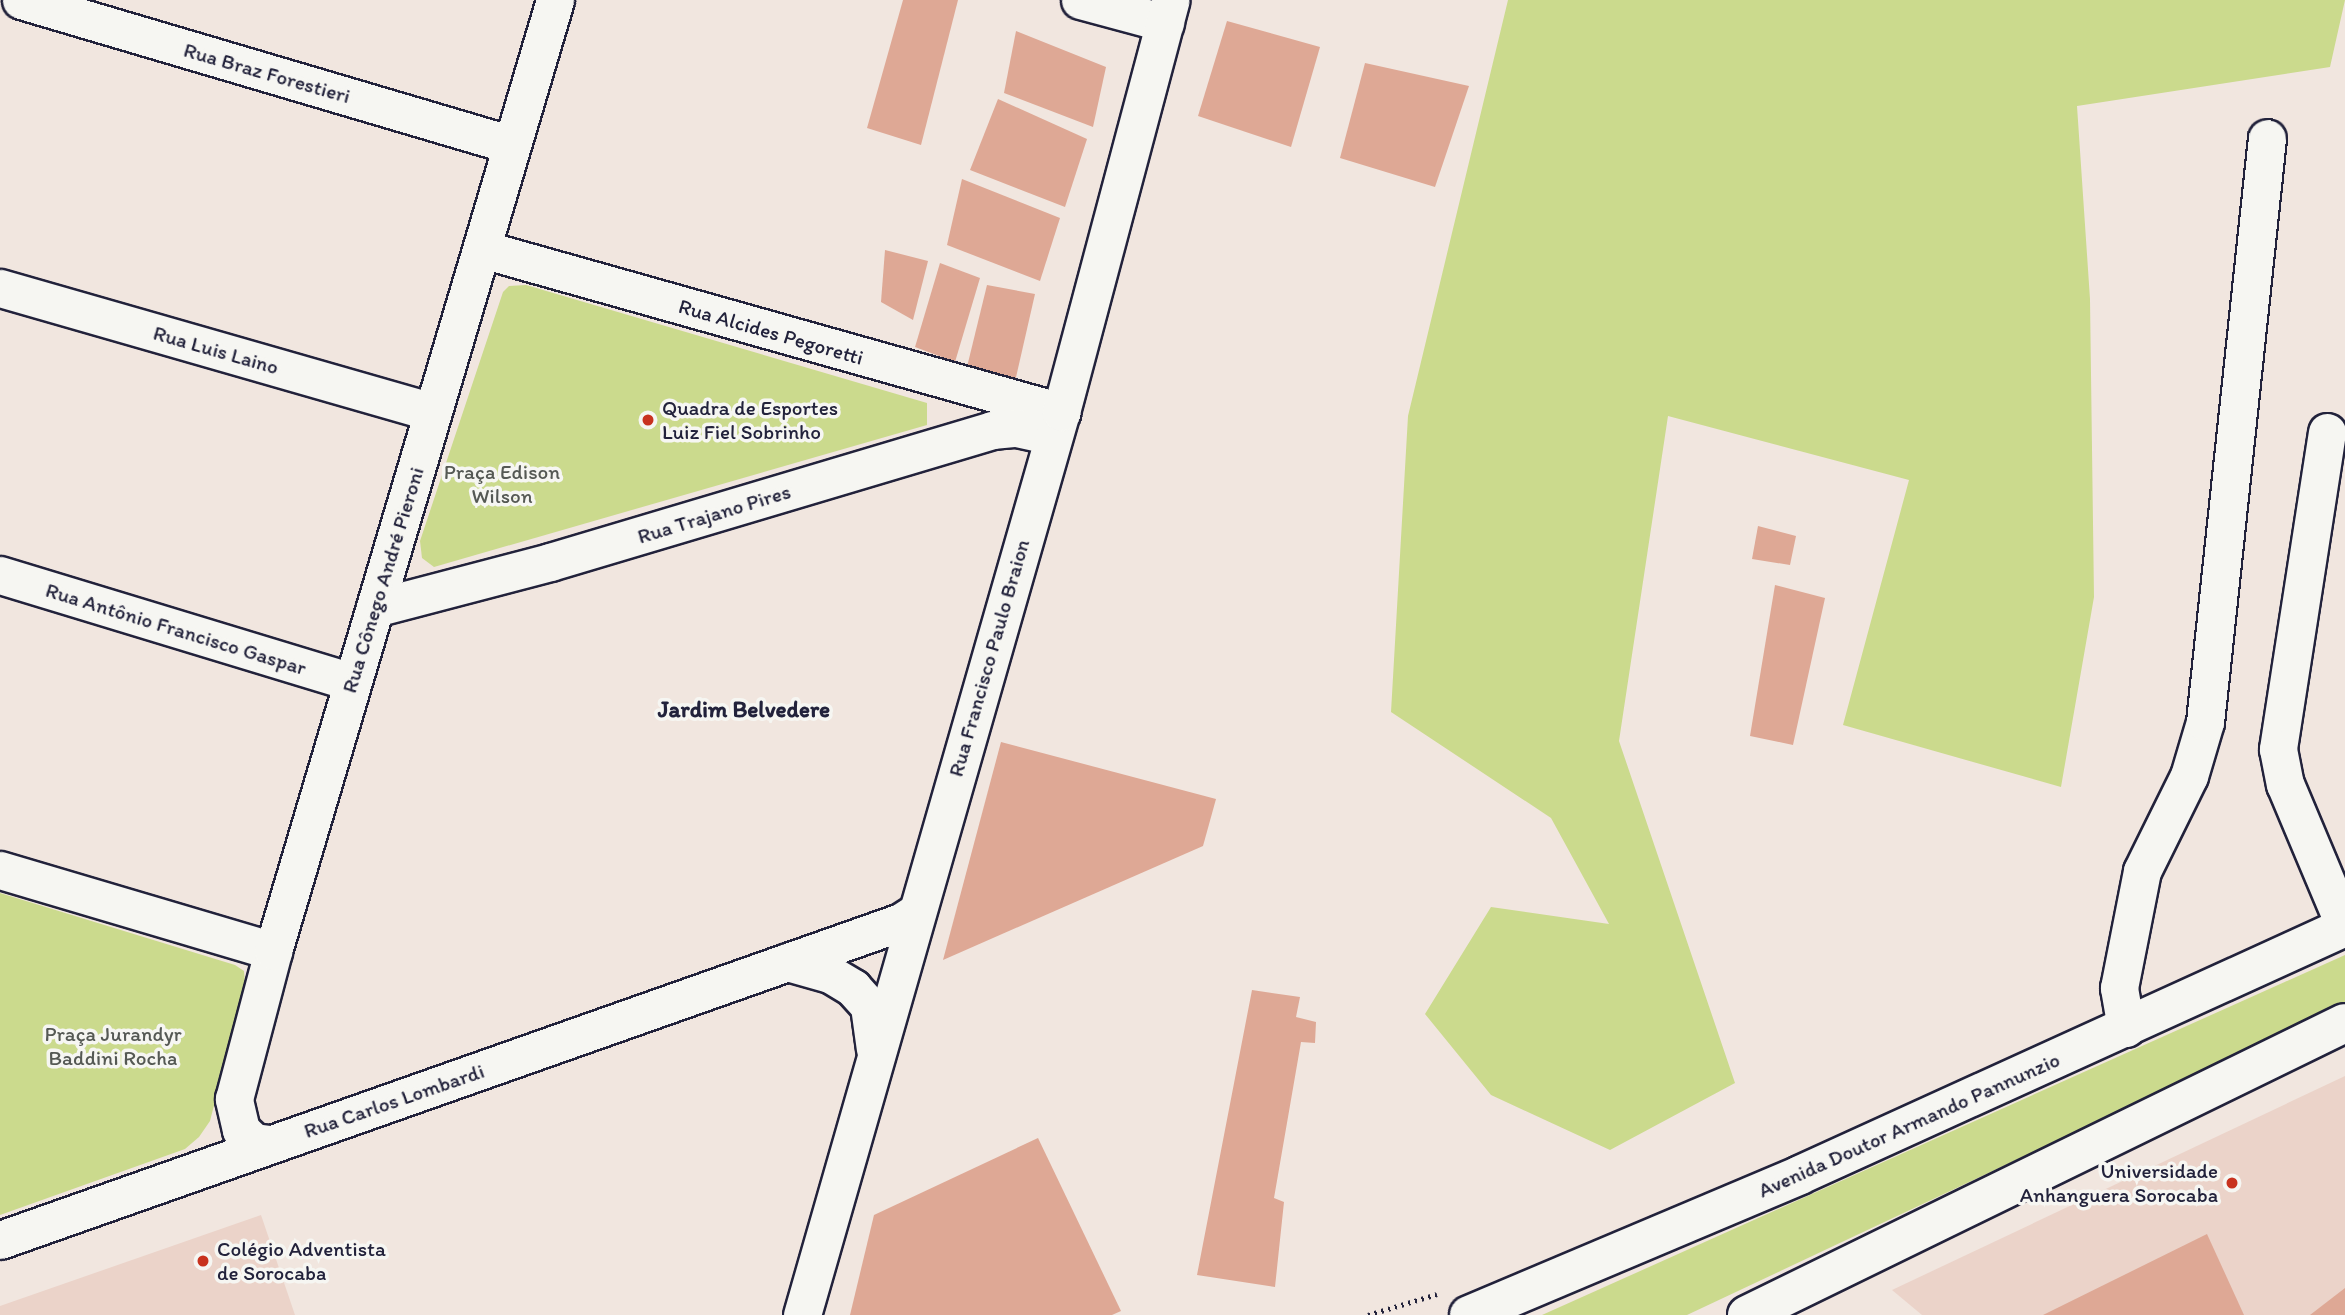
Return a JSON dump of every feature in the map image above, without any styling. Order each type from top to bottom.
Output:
[{"type":"main road","name":"Avenida Doutor Armando Pannunzio","points":[[1469,1315],[1563,1279],[2126,1028],[2345,927]]},
{"type":"main road","points":[[1747,1315],[2345,1023]]},
{"type":"street","name":"Rua Braz Forestieri","points":[[22,0],[512,145]]},
{"type":"street","name":"Rua Cônego André Pieroni","points":[[270,1144],[254,1142],[242,1130],[234,1099],[273,951],[555,0]]},
{"type":"street","points":[[1080,0],[1168,11]]},
{"type":"street","name":"Rua Francisco Paulo Braion","points":[[802,1315],[1057,424],[1168,11]]},
{"type":"street","points":[[2126,1028],[2119,988],[2142,871],[2189,776],[2205,722],[2267,138]]},
{"type":"street","name":"Rua Alcides Pegoretti","points":[[482,249],[1057,424]]},
{"type":"street","name":"Rua Luis Laino","points":[[0,288],[433,412]]},
{"type":"street","name":"Rua Trajano Pires","points":[[375,608],[550,562],[992,430],[1057,424]]},
{"type":"street","points":[[2327,432],[2278,749],[2285,784],[2345,927]]},
{"type":"street","name":"Rua Antônio Francisco Gaspar","points":[[0,575],[352,682]]},
{"type":"street","points":[[0,870],[273,951]]},
{"type":"street","name":"Rua Carlos Lombardi","points":[[0,1241],[901,922],[915,913]]},
{"type":"street","points":[[787,962],[830,974],[869,1006],[875,1062]]},
{"type":"shaded area","name":"Universidade Anhanguera Sorocaba","points":[[2345,1076],[2345,1315],[1922,1315],[1892,1290]]},
{"type":"shaded area","name":"Colégio Adventista de Sorocaba","points":[[261,1215],[295,1315],[0,1315],[0,1306]]},
{"type":"green space","points":[[1508,0],[2345,0],[2330,67],[2077,106],[2090,299],[2094,597],[2061,787],[1843,725],[1909,480],[1668,416],[1619,741],[1735,1083],[1610,1150],[1491,1095],[1425,1014],[1491,907],[1609,924],[1551,818],[1391,712],[1408,416]]},
{"type":"green space","name":"Praça Edison Wilson","points":[[526,285],[927,403],[927,425],[434,567],[422,558],[420,541],[503,292],[509,286]]},
{"type":"green space","name":"Praça Jurandyr Baddini Rocha","points":[[0,893],[235,965],[244,971],[245,984],[210,1121],[199,1137],[185,1149],[0,1215]]},
{"type":"green space","points":[[2345,955],[2345,1005],[1687,1315],[1542,1315]]},
{"type":"building","points":[[903,0],[958,0],[921,145],[867,128]]},
{"type":"building","points":[[1227,21],[1320,47],[1291,147],[1198,116]]},
{"type":"building","points":[[1016,31],[1106,67],[1093,127],[1004,93]]},
{"type":"building","points":[[1365,63],[1469,86],[1435,187],[1340,158]]},
{"type":"building","points":[[998,99],[1087,139],[1065,207],[970,170]]},
{"type":"building","points":[[962,179],[1060,218],[1040,281],[947,245]]},
{"type":"building","points":[[885,250],[928,261],[913,320],[881,302]]},
{"type":"building","points":[[940,263],[980,278],[955,362],[915,347]]},
{"type":"building","points":[[987,285],[1035,294],[1014,386],[966,371]]},
{"type":"building","points":[[1758,526],[1796,536],[1790,565],[1752,559]]},
{"type":"building","points":[[1775,585],[1825,598],[1793,745],[1750,736]]},
{"type":"building","points":[[1001,742],[1216,799],[1203,846],[943,960]]},
{"type":"building","points":[[1252,990],[1300,997],[1296,1017],[1316,1022],[1315,1043],[1301,1042],[1274,1198],[1284,1202],[1275,1287],[1197,1275]]},
{"type":"building","points":[[1038,1138],[1121,1311],[1112,1315],[850,1315],[874,1215]]},
{"type":"building","points":[[2207,1234],[2244,1315],[2043,1315]]},
{"type":"building","points":[[2345,1288],[2345,1315],[2310,1315]]},
{"type":"place","name":"Quadra de Esportes Luiz Fiel Sobrinho","points":[[648,420]]},
{"type":"place","name":"Universidade Anhanguera Sorocaba","points":[[2232,1183]]},
{"type":"place","name":"Colégio Adventista de Sorocaba","points":[[203,1261]]},
{"type":"district","name":"Jardim Belvedere","points":[[744,709]]}]
